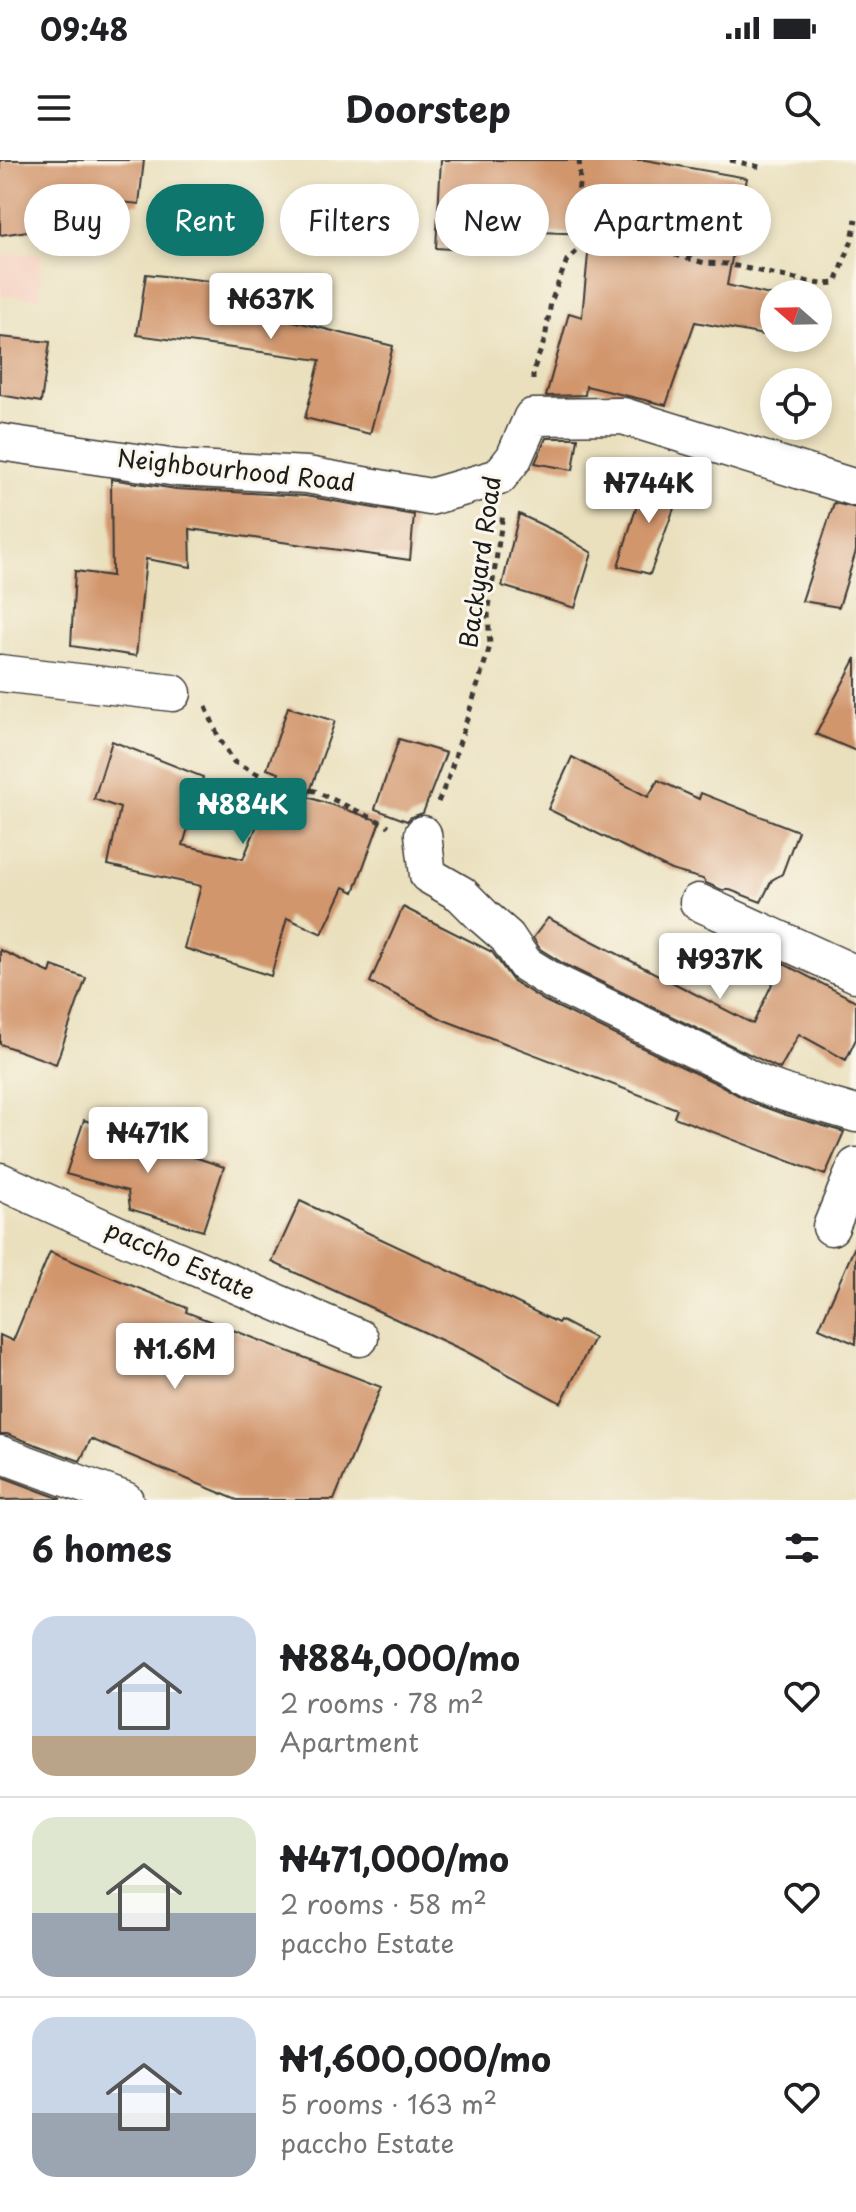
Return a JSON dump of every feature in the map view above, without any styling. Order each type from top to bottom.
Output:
[{"type":"street","points":[[532,417],[623,416],[856,488]]},
{"type":"street","name":"Neighbourhood Road","points":[[0,442],[177,468],[307,475],[430,497],[499,477],[514,458],[532,417]]},
{"type":"street","points":[[0,673],[173,693]]},
{"type":"street","points":[[423,834],[428,875],[461,894],[507,937],[525,964],[554,982],[740,1073],[776,1089],[856,1114]]},
{"type":"street","points":[[698,902],[856,974]]},
{"type":"street","points":[[831,1227],[856,1166]]},
{"type":"street","name":"paccho Estate","points":[[0,1181],[360,1338]]},
{"type":"street","points":[[0,1454],[125,1500]]},
{"type":"path","points":[[579,160],[581,184]]},
{"type":"path","points":[[730,160],[760,167]]},
{"type":"path","points":[[680,256],[809,282],[836,283],[852,240],[856,219]]},
{"type":"path","points":[[532,417],[533,371],[545,339],[551,302],[567,260],[572,256]]},
{"type":"path","name":"Backyard Road","points":[[423,834],[448,779],[490,646],[488,614],[514,458]]},
{"type":"path","points":[[173,693],[200,700],[204,704],[234,762],[271,781],[315,791],[413,838],[423,834]]},
{"type":"shaded area","points":[[0,254],[41,256],[40,298],[0,296]]},
{"type":"building","points":[[0,160],[144,160],[139,204],[130,203],[130,184],[24,184],[24,232],[0,235]]},
{"type":"building","points":[[441,160],[645,160],[747,178],[746,184],[565,184],[565,233],[549,232],[549,184],[440,184]]},
{"type":"building","points":[[588,256],[732,256],[727,285],[760,293],[760,334],[695,322],[666,405],[586,386],[585,395],[546,396],[569,313],[582,317]]},
{"type":"building","points":[[146,274],[292,290],[289,320],[393,346],[370,434],[305,418],[320,360],[137,335]]},
{"type":"building","points":[[0,337],[50,342],[41,402],[0,395]]},
{"type":"building","points":[[546,438],[578,438],[573,470],[535,463]]},
{"type":"building","points":[[646,476],[681,489],[650,574],[618,566]]},
{"type":"building","points":[[111,479],[176,489],[305,496],[414,515],[410,560],[190,529],[191,567],[146,559],[136,656],[71,646],[75,571],[112,576]]},
{"type":"building","points":[[834,503],[856,508],[856,551],[839,607],[802,601]]},
{"type":"building","points":[[519,514],[592,553],[575,608],[502,586]]},
{"type":"building","points":[[856,658],[856,751],[816,734]]},
{"type":"building","points":[[288,707],[335,721],[308,797],[380,821],[354,892],[344,887],[322,934],[287,918],[271,976],[184,948],[201,886],[108,865],[120,808],[94,799],[112,741],[203,777],[183,845],[243,859],[279,773],[267,769]]},
{"type":"building","points":[[399,739],[446,753],[423,813],[407,821],[375,809]]},
{"type":"building","points":[[572,757],[648,797],[658,780],[699,799],[701,793],[798,831],[782,874],[772,880],[761,902],[671,870],[548,809]]},
{"type":"building","points":[[403,907],[492,952],[513,981],[545,1001],[750,1102],[844,1132],[825,1175],[674,1117],[677,1109],[444,1020],[370,982]]},
{"type":"building","points":[[548,918],[753,1024],[782,963],[856,1001],[856,1039],[846,1060],[799,1034],[780,1069],[564,964],[540,949],[533,938]]},
{"type":"building","points":[[0,950],[50,973],[52,966],[86,978],[56,1064],[0,1044]]},
{"type":"building","points":[[84,1120],[224,1167],[203,1231],[130,1209],[128,1191],[66,1174]]},
{"type":"building","points":[[300,1201],[594,1338],[561,1403],[465,1351],[272,1262]]},
{"type":"building","points":[[856,1244],[856,1344],[819,1328]]},
{"type":"building","points":[[50,1252],[187,1308],[186,1312],[381,1387],[334,1500],[237,1500],[91,1439],[80,1461],[0,1434],[0,1335],[13,1341]]},
{"type":"building","points":[[0,1476],[61,1499],[0,1500]]}]
